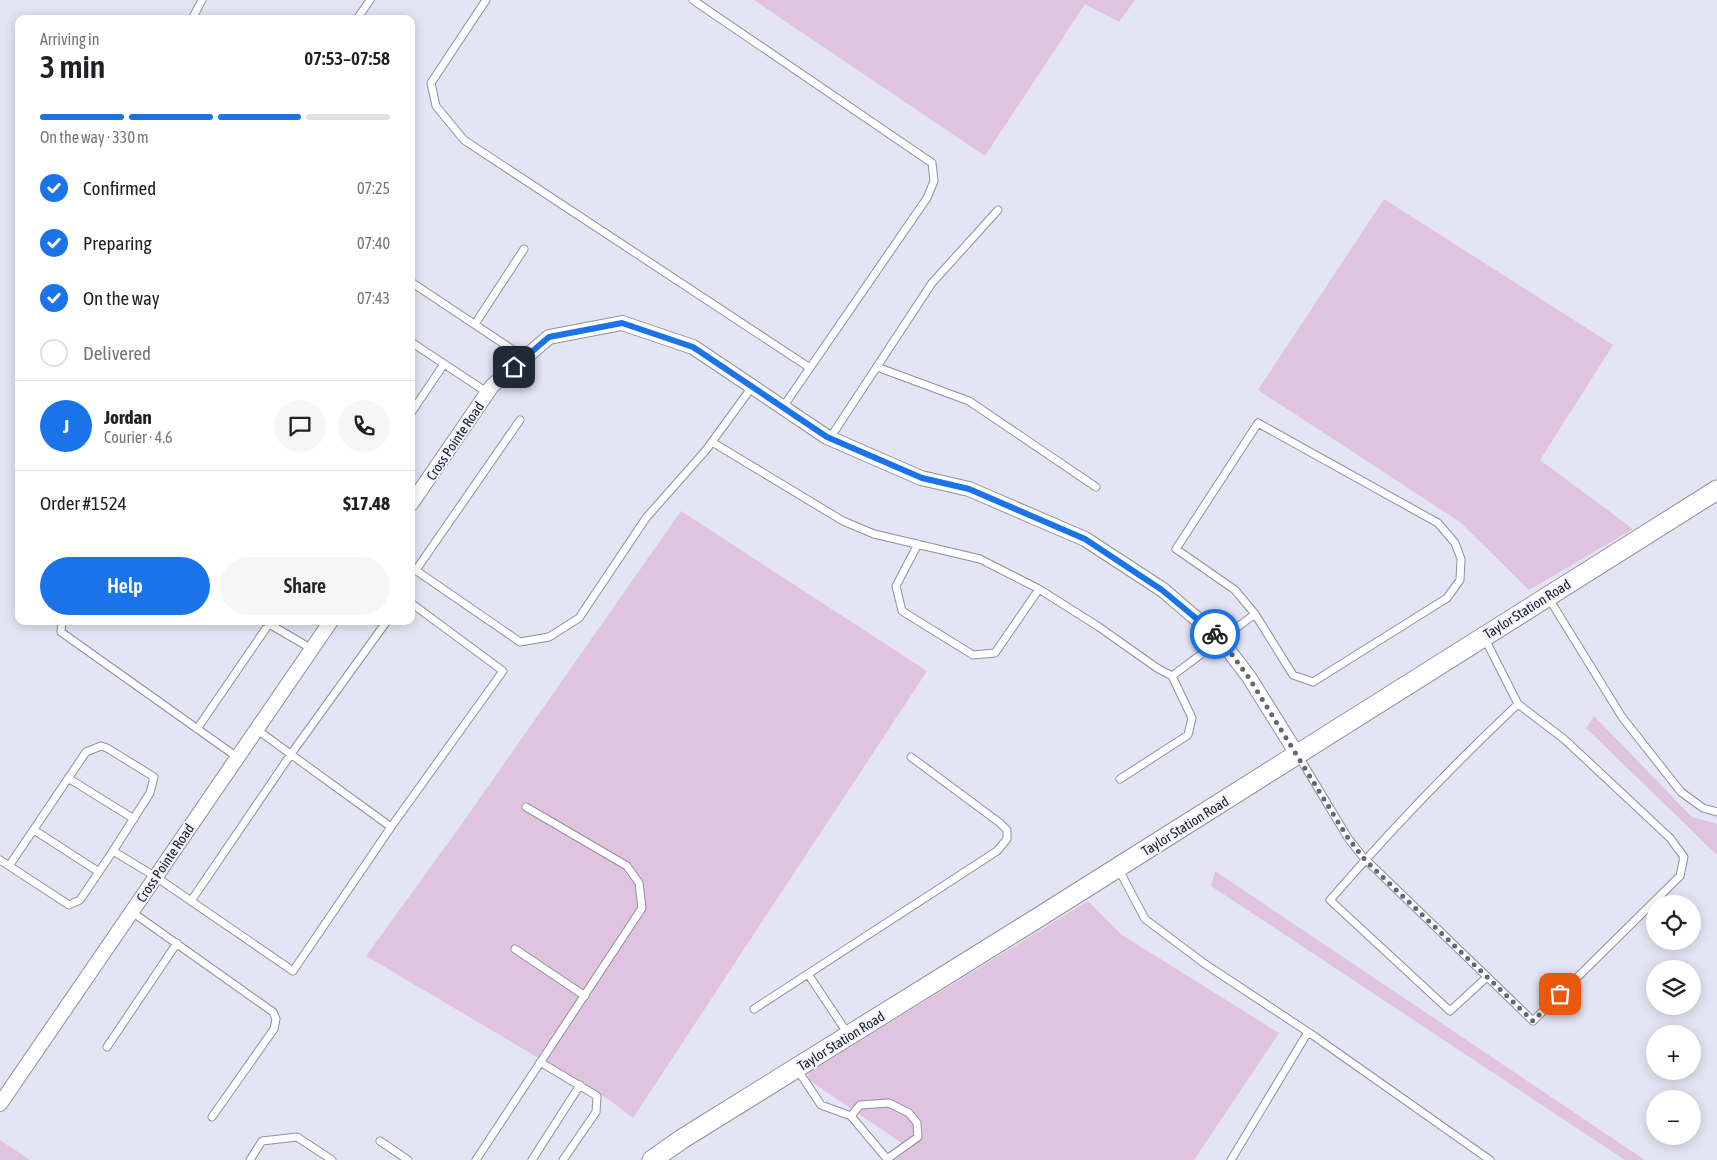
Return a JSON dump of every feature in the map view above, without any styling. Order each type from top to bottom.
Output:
[{"type":"main road","name":"Taylor Station Road","points":[[652,1160],[682,1139],[1118,868],[1717,490]]},
{"type":"street","name":"Cross Pointe Road","points":[[415,494],[492,386],[549,337],[622,323],[693,347],[830,438],[922,478],[969,489],[1085,539],[1162,590],[1220,638],[1249,678],[1297,754]]},
{"type":"street","name":"Cross Pointe Road","points":[[0,1104],[4,1090],[132,912],[328,625]]},
{"type":"lane","points":[[194,15],[202,0]]},
{"type":"lane","points":[[360,15],[370,0]]},
{"type":"lane","points":[[486,0],[431,83],[436,106],[464,140],[810,368]]},
{"type":"lane","points":[[693,0],[932,162],[934,181],[927,198],[783,408]]},
{"type":"lane","points":[[830,438],[932,283],[998,210]]},
{"type":"lane","points":[[474,324],[524,249]]},
{"type":"lane","points":[[415,285],[525,358]]},
{"type":"lane","points":[[415,345],[488,393]]},
{"type":"lane","points":[[415,407],[444,364]]},
{"type":"lane","points":[[877,368],[969,402],[1096,487]]},
{"type":"lane","points":[[415,570],[520,642],[549,637],[579,618],[646,518],[712,442],[752,387]]},
{"type":"lane","points":[[415,568],[520,420]]},
{"type":"lane","points":[[1258,423],[1438,523],[1455,544],[1461,560],[1460,580],[1447,598],[1313,682],[1293,675],[1255,614],[1234,590],[1176,550],[1258,423]]},
{"type":"lane","points":[[712,442],[843,521],[874,534],[980,559],[1039,589],[1099,627],[1157,668],[1172,676],[1192,718],[1188,735],[1120,779]]},
{"type":"lane","points":[[918,544],[896,586],[902,610],[973,655],[995,654],[1039,589]]},
{"type":"lane","points":[[1547,597],[1622,717],[1681,792],[1703,808],[1717,812]]},
{"type":"lane","points":[[113,851],[156,877],[293,971],[391,827],[503,670],[415,606]]},
{"type":"lane","points":[[1172,676],[1220,638],[1255,614]]},
{"type":"lane","points":[[62,625],[61,632],[237,758]]},
{"type":"lane","points":[[198,729],[266,625]]},
{"type":"lane","points":[[273,625],[312,649]]},
{"type":"lane","points":[[191,901],[291,754],[384,625]]},
{"type":"lane","points":[[1297,754],[1348,838],[1365,860],[1533,1021],[1680,876],[1684,857],[1670,838],[1564,739],[1518,704],[1484,636]]},
{"type":"lane","points":[[1487,977],[1450,1011],[1330,900],[1462,756],[1518,704]]},
{"type":"lane","points":[[256,729],[391,827]]},
{"type":"lane","points":[[0,860],[69,905],[80,900],[134,819],[152,788],[154,777],[107,748],[101,746],[86,752],[10,866]]},
{"type":"lane","points":[[754,1009],[997,851],[1007,839],[1007,830],[1000,823],[911,757]]},
{"type":"lane","points":[[68,778],[134,819]]},
{"type":"lane","points":[[476,1160],[642,908],[639,883],[626,866],[526,807]]},
{"type":"lane","points":[[34,830],[99,872]]},
{"type":"lane","points":[[1118,868],[1145,919],[1205,964],[1308,1032],[1490,1160]]},
{"type":"lane","points":[[132,912],[273,1012],[276,1019],[274,1028],[212,1117]]},
{"type":"lane","points":[[107,1047],[177,944]]},
{"type":"lane","points":[[515,949],[585,996]]},
{"type":"lane","points":[[808,974],[849,1036]]},
{"type":"lane","points":[[1231,1160],[1308,1032]]},
{"type":"lane","points":[[540,1062],[597,1096],[596,1112],[563,1160]]},
{"type":"lane","points":[[796,1069],[821,1105],[851,1116],[887,1159],[918,1137],[917,1123],[909,1113],[888,1103],[860,1105],[851,1116]]},
{"type":"lane","points":[[532,1160],[580,1085]]},
{"type":"lane","points":[[250,1160],[262,1141],[297,1137],[332,1160]]},
{"type":"lane","points":[[380,1141],[408,1160]]},
{"type":"shaded area","points":[[754,0],[1135,0],[1119,22],[1085,4],[985,156]]},
{"type":"shaded area","points":[[1384,199],[1613,345],[1540,460],[1633,529],[1529,590],[1460,522],[1258,390]]},
{"type":"shaded area","points":[[681,511],[927,671],[633,1118],[608,1099],[366,956],[461,825]]},
{"type":"shaded area","points":[[1594,716],[1692,817],[1717,824],[1717,855],[1586,728]]},
{"type":"shaded area","points":[[1215,871],[1645,1160],[1625,1160],[1211,886]]},
{"type":"shaded area","points":[[1088,901],[1122,935],[1279,1033],[1194,1160],[887,1160],[906,1146],[809,1080],[808,1073]]},
{"type":"shaded area","points":[[0,1140],[30,1160],[0,1160]]},
{"type":"way so far","points":[[1215,634],[1220,638],[1249,678],[1348,838],[1365,860],[1533,1021],[1560,994]]},
{"type":"route","points":[[514,367],[549,337],[622,323],[693,347],[827,437],[922,478],[969,489],[1085,539],[1162,590],[1215,634]]}]
